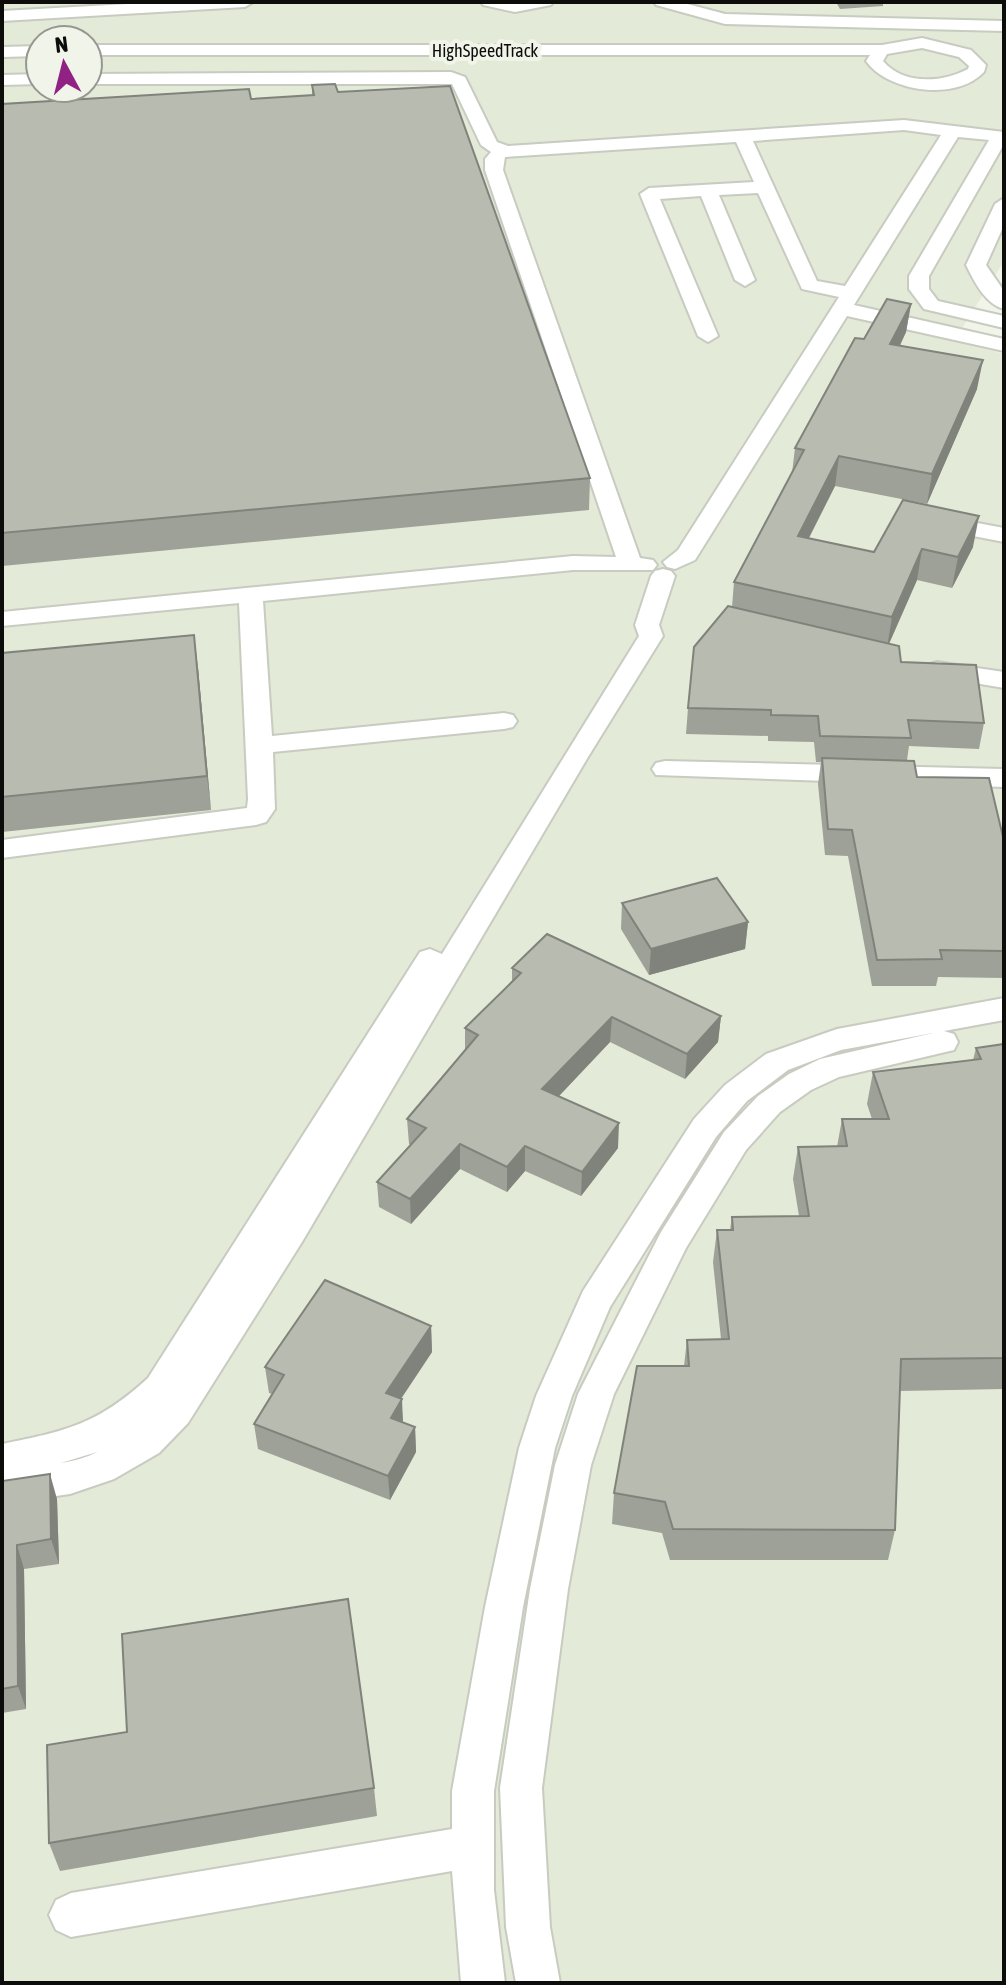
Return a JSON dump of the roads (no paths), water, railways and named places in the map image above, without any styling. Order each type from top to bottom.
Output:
[{"type":"street","points":[[2,5],[58,2]]},
{"type":"street","points":[[2,16],[245,2]]},
{"type":"street","points":[[489,2],[515,7],[545,2]]},
{"type":"street","points":[[662,2],[725,19],[1004,26]]},
{"type":"street","points":[[896,10],[902,18],[1004,19]]},
{"type":"street","name":"HighSpeedTrack","points":[[104,50],[882,50],[907,44],[938,45],[965,53],[978,65],[976,72],[968,78],[955,82],[919,83],[902,80],[878,68],[874,61],[882,50]]},
{"type":"street","points":[[2,52],[24,51]]},
{"type":"street","points":[[104,79],[441,76],[459,81],[459,95],[490,145],[501,151],[904,125],[1002,136],[919,276],[919,289],[924,299],[940,309],[1004,322]]},
{"type":"street","points":[[2,80],[24,79]]},
{"type":"street","points":[[2,619],[573,563],[653,567],[687,555],[953,130]]},
{"type":"street","points":[[742,136],[809,285],[845,301],[1004,345]]},
{"type":"street","points":[[2,1488],[70,1478],[101,1468],[146,1442],[175,1412],[290,1233],[575,757],[651,636],[647,625],[653,567],[494,170],[494,159],[501,151]]},
{"type":"street","points":[[708,336],[649,194],[765,187]]},
{"type":"street","points":[[708,190],[745,280]]},
{"type":"street","points":[[1004,204],[976,265],[979,275],[1004,303]]},
{"type":"street","points":[[919,519],[1004,535]]},
{"type":"street","points":[[2,849],[248,819],[261,809],[251,595]]},
{"type":"street","points":[[2,1460],[92,1439],[119,1426],[161,1389],[219,1301],[631,633],[647,625]]},
{"type":"street","points":[[908,664],[1004,680]]},
{"type":"street","points":[[259,745],[504,721]]},
{"type":"street","points":[[665,769],[1004,778]]},
{"type":"street","points":[[483,1983],[473,1890],[473,1791],[504,1607],[537,1448],[554,1396],[595,1301],[668,1182],[718,1111],[755,1076],[777,1062],[837,1040],[1004,1009]]},
{"type":"street","points":[[538,1983],[528,1927],[521,1788],[549,1589],[573,1465],[596,1394],[673,1241],[735,1141],[769,1104],[800,1082],[831,1067],[869,1056],[1004,1030]]},
{"type":"street","points":[[71,1915],[475,1846]]}]
